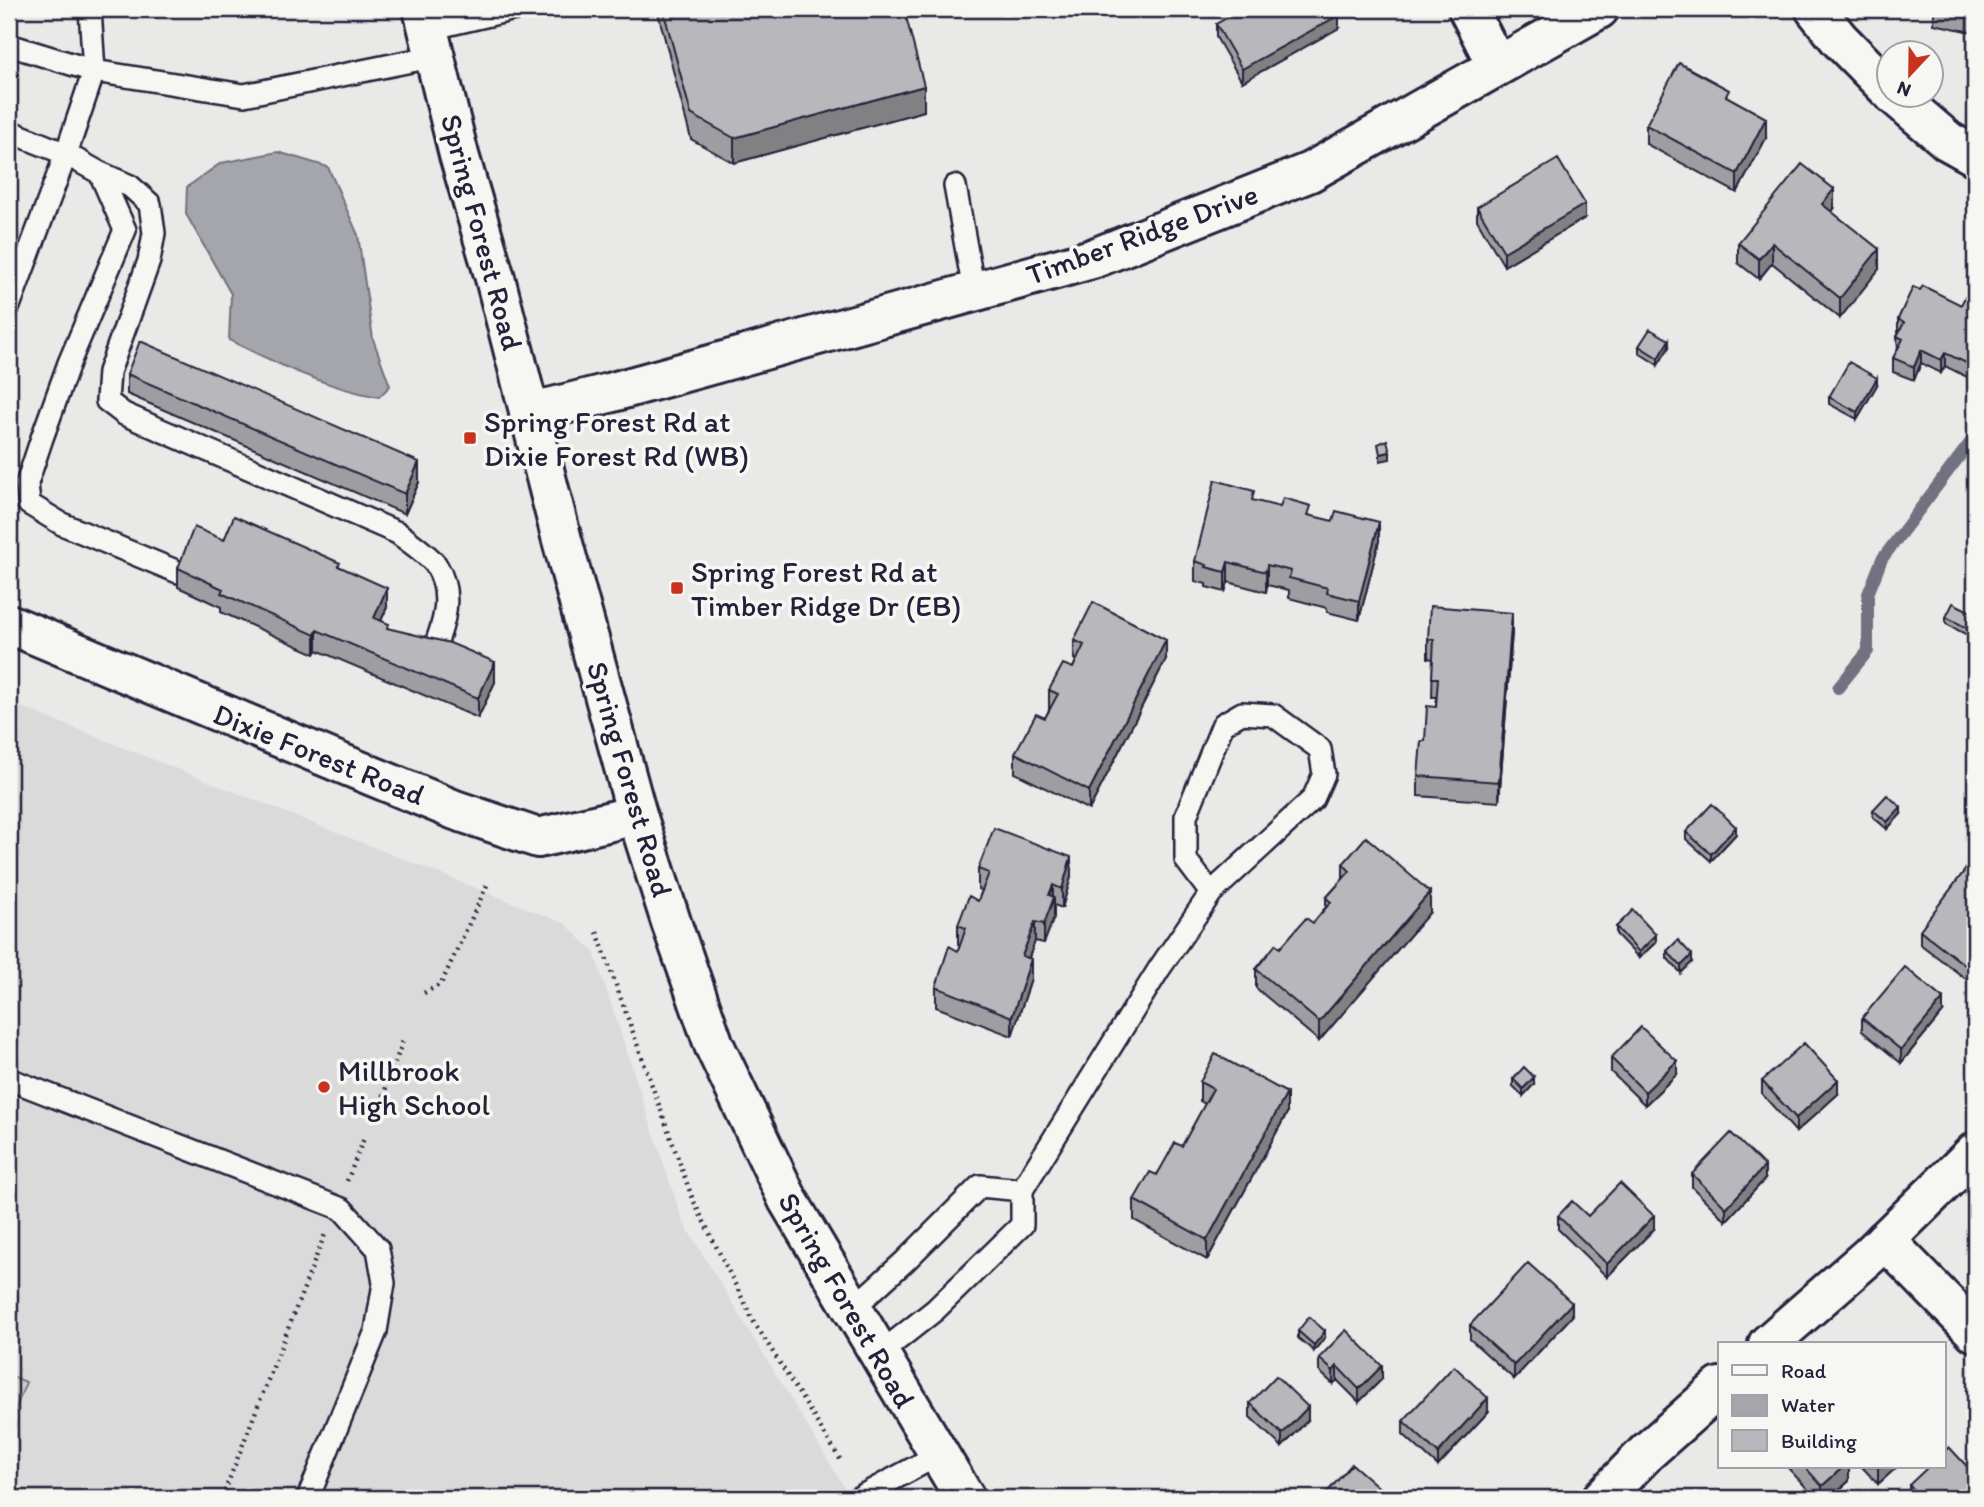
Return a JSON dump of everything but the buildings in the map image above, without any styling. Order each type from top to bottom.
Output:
[{"type":"street","points":[[1468,9],[1497,66]]},
{"type":"street","name":"Timber Ridge Drive","points":[[529,413],[1093,259],[1310,172],[1600,9]]},
{"type":"street","points":[[1815,9],[1876,77]]},
{"type":"street","name":"Spring Forest Road","points":[[430,31],[460,155],[637,815],[714,1045],[788,1200],[965,1498]]},
{"type":"street","points":[[1909,108],[1948,141],[1975,156]]},
{"type":"street","name":"Dixie Forest Road","points":[[9,624],[331,760],[455,810],[538,838],[637,815]]},
{"type":"street","points":[[1770,1342],[1885,1240],[1975,1152]]},
{"type":"street","points":[[1885,1240],[1975,1332]]},
{"type":"street","points":[[1602,1498],[1647,1452],[1718,1389]]},
{"type":"lane","points":[[9,306],[94,71],[90,9]]},
{"type":"lane","points":[[9,45],[94,71],[244,95],[430,31],[515,9]]},
{"type":"lane","points":[[10,135],[66,154],[130,186],[150,204],[154,233],[149,261],[108,372],[107,401],[124,414],[398,533],[435,564],[447,598],[444,626],[432,654]]},
{"type":"lane","points":[[100,173],[125,230],[69,363],[42,438],[27,483],[29,504],[62,524],[178,572]]},
{"type":"lane","points":[[955,186],[974,291]]},
{"type":"lane","points":[[878,1355],[935,1310],[1022,1224],[1022,1190],[1159,970],[1211,893],[1313,799],[1324,774],[1320,749],[1273,715],[1242,713],[1223,724],[1186,816],[1186,860],[1211,893]]},
{"type":"lane","points":[[9,1079],[342,1209],[378,1249],[384,1283],[376,1331],[313,1497]]},
{"type":"lane","points":[[851,1310],[980,1186],[1022,1190]]},
{"type":"lane","points":[[858,1498],[938,1455]]},
{"type":"path","points":[[424,993],[442,984],[488,883]]},
{"type":"path","points":[[597,932],[693,1200],[754,1322],[840,1459]]},
{"type":"path","points":[[383,1096],[404,1038]]},
{"type":"path","points":[[347,1181],[365,1136]]},
{"type":"path","points":[[222,1498],[328,1227]]},
{"type":"shaded area","name":"Millbrook High School","points":[[9,702],[566,924],[594,952],[683,1222],[851,1498],[9,1498]]},
{"type":"shaded area","points":[[9,1375],[26,1382],[9,1426]]},
{"type":"water","points":[[278,152],[328,167],[358,235],[373,339],[390,386],[379,397],[321,381],[229,340],[231,294],[186,214],[187,187],[221,163]]},
{"type":"waterway","points":[[1838,688],[1868,651],[1868,594],[1882,559],[1975,436]]},
{"type":"place","name":"Spring Forest Rd at Dixie Forest Rd (WB)","points":[[470,438]]},
{"type":"place","name":"Spring Forest Rd at Timber Ridge Dr (EB)","points":[[677,588]]},
{"type":"place","name":"Millbrook High School","points":[[324,1087]]}]
